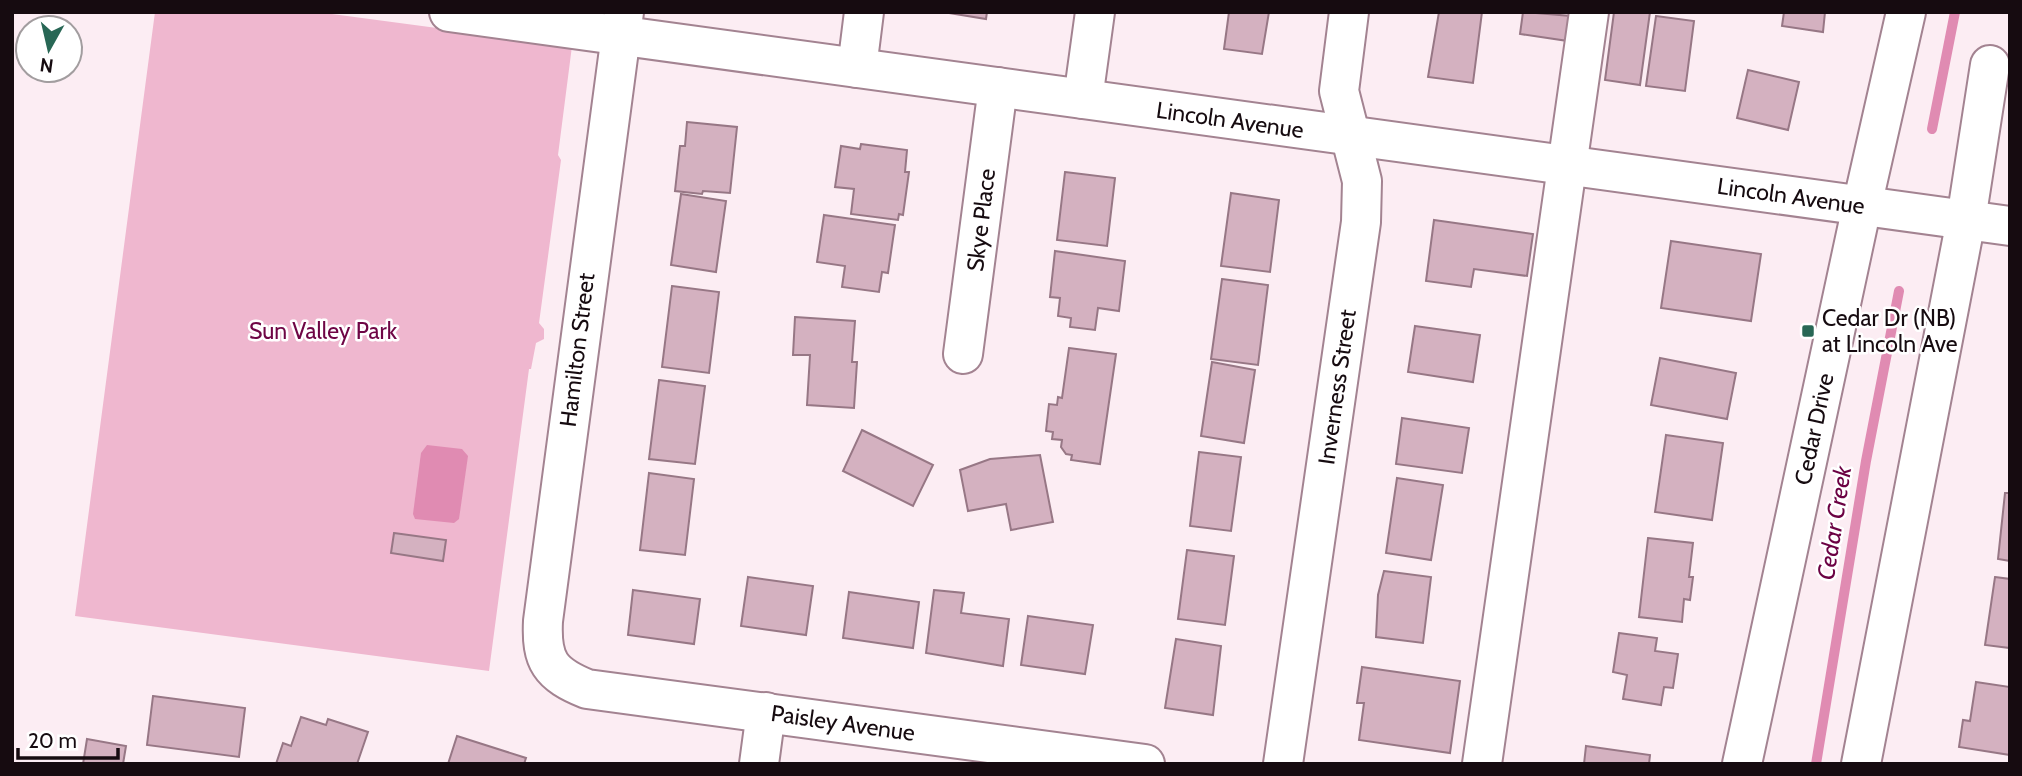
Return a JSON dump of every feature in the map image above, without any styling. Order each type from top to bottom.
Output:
[{"type":"street","name":"Lincoln Avenue","points":[[449,12],[622,24],[857,68],[2010,226]]},
{"type":"street","points":[[857,68],[864,12]]},
{"type":"street","points":[[1083,99],[1095,12]]},
{"type":"street","name":"Inverness Street","points":[[1283,764],[1361,222],[1363,181],[1339,91],[1349,12]]},
{"type":"street","points":[[1482,764],[1590,12]]},
{"type":"street","name":"Cedar Drive","points":[[1742,764],[1906,12]]},
{"type":"street","name":"Hamilton Street","points":[[548,664],[544,649],[543,621],[622,24]]},
{"type":"street","points":[[1861,764],[1966,220],[1990,65]]},
{"type":"street","name":"Skye Place","points":[[964,354],[998,87]]},
{"type":"street","name":"Paisley Avenue","points":[[548,664],[555,673],[587,689],[1145,764]]},
{"type":"street","points":[[759,764],[766,712]]},
{"type":"green space","name":"Sun Valley Park","points":[[155,12],[317,12],[572,46],[558,155],[561,160],[539,323],[544,329],[544,339],[536,343],[529,369],[489,671],[75,616]]},
{"type":"shaded area","points":[[427,445],[462,449],[468,456],[459,519],[454,523],[415,519],[413,514],[421,453]]},
{"type":"building","points":[[943,12],[987,12],[986,19]]},
{"type":"building","points":[[1229,12],[1269,12],[1262,54],[1224,49]]},
{"type":"building","points":[[1439,12],[1482,12],[1473,83],[1428,77]]},
{"type":"building","points":[[1523,12],[1571,16],[1568,41],[1520,34]]},
{"type":"building","points":[[1614,12],[1650,12],[1640,85],[1605,80]]},
{"type":"building","points":[[1784,12],[1825,12],[1823,32],[1782,26]]},
{"type":"building","points":[[1656,16],[1694,21],[1685,91],[1646,86]]},
{"type":"building","points":[[1748,70],[1799,82],[1788,130],[1737,118]]},
{"type":"building","points":[[687,122],[737,127],[730,193],[675,191],[680,146],[685,146]]},
{"type":"building","points":[[861,144],[907,150],[905,172],[909,172],[903,215],[899,214],[898,220],[851,214],[854,189],[835,187],[841,146],[860,149]]},
{"type":"building","points":[[1065,172],[1115,178],[1107,246],[1057,240]]},
{"type":"building","points":[[1231,193],[1279,200],[1270,272],[1221,266]]},
{"type":"building","points":[[681,194],[726,201],[716,272],[671,265]]},
{"type":"building","points":[[824,215],[895,225],[888,273],[882,272],[879,292],[842,287],[845,266],[817,262]]},
{"type":"building","points":[[1434,220],[1533,234],[1527,276],[1474,269],[1471,287],[1426,281]]},
{"type":"building","points":[[1671,241],[1761,254],[1751,321],[1661,308]]},
{"type":"building","points":[[1055,251],[1125,261],[1119,311],[1098,308],[1095,330],[1070,327],[1071,318],[1058,316],[1060,298],[1050,297]]},
{"type":"building","points":[[1222,279],[1268,285],[1258,365],[1211,359]]},
{"type":"building","points":[[672,286],[719,292],[709,373],[662,367]]},
{"type":"building","points":[[795,317],[855,321],[852,362],[857,362],[854,408],[807,405],[810,355],[793,355]]},
{"type":"building","points":[[1415,326],[1480,335],[1473,382],[1408,372]]},
{"type":"building","points":[[1069,348],[1116,354],[1100,464],[1071,460],[1072,455],[1066,454],[1061,447],[1062,440],[1052,439],[1053,432],[1046,431],[1049,404],[1057,405],[1058,397],[1062,398]]},
{"type":"building","points":[[1660,358],[1736,373],[1727,419],[1651,405]]},
{"type":"building","points":[[1212,362],[1255,370],[1244,443],[1201,436]]},
{"type":"building","points":[[659,380],[705,386],[695,464],[649,459]]},
{"type":"building","points":[[1402,418],[1469,428],[1462,473],[1396,464]]},
{"type":"building","points":[[862,430],[933,465],[913,506],[843,471]]},
{"type":"building","points":[[1666,435],[1723,443],[1712,520],[1655,512]]},
{"type":"building","points":[[1199,452],[1241,457],[1231,531],[1190,526]]},
{"type":"building","points":[[1040,455],[1053,522],[1011,530],[1006,504],[968,511],[960,470],[990,459]]},
{"type":"building","points":[[649,473],[694,479],[685,555],[640,550]]},
{"type":"building","points":[[1397,478],[1443,485],[1431,560],[1386,553]]},
{"type":"building","points":[[2005,493],[2010,493],[2010,561],[1998,559]]},
{"type":"building","points":[[394,533],[446,540],[443,561],[391,553]]},
{"type":"building","points":[[1648,538],[1693,543],[1689,577],[1693,577],[1690,600],[1684,599],[1682,622],[1639,617]]},
{"type":"building","points":[[1187,550],[1234,556],[1225,625],[1178,619]]},
{"type":"building","points":[[1384,571],[1431,577],[1423,643],[1376,637],[1378,595]]},
{"type":"building","points":[[748,577],[813,586],[806,635],[741,626]]},
{"type":"building","points":[[1995,577],[2010,579],[2010,648],[1985,645]]},
{"type":"building","points":[[633,590],[700,599],[694,644],[628,635]]},
{"type":"building","points":[[934,590],[964,593],[961,613],[1009,619],[1003,666],[926,653]]},
{"type":"building","points":[[849,592],[919,602],[913,648],[843,638]]},
{"type":"building","points":[[1028,616],[1093,625],[1085,674],[1021,665]]},
{"type":"building","points":[[1619,633],[1657,638],[1655,651],[1678,654],[1673,688],[1664,687],[1661,705],[1623,699],[1627,675],[1613,672]]},
{"type":"building","points":[[1176,639],[1221,646],[1213,715],[1165,708]]},
{"type":"building","points":[[1362,667],[1460,681],[1450,753],[1359,740],[1364,703],[1357,703]]},
{"type":"building","points":[[1976,682],[2010,687],[2010,755],[1959,747],[1963,720],[1970,721]]},
{"type":"building","points":[[153,696],[245,708],[239,757],[147,745]]},
{"type":"building","points":[[301,717],[326,725],[328,719],[368,732],[357,764],[276,764],[283,743],[291,746]]},
{"type":"building","points":[[457,736],[526,758],[524,764],[448,764]]},
{"type":"building","points":[[87,739],[126,746],[123,764],[83,764]]},
{"type":"building","points":[[1586,746],[1650,755],[1649,764],[1584,764]]},
{"type":"waterway","name":"Cedar Creek","points":[[1932,129],[1955,12]]},
{"type":"waterway","name":"Cedar Creek","points":[[1816,764],[1866,461],[1899,291]]},
{"type":"place","name":"Cedar Dr (NB) at Lincoln Ave","points":[[1808,331]]}]
